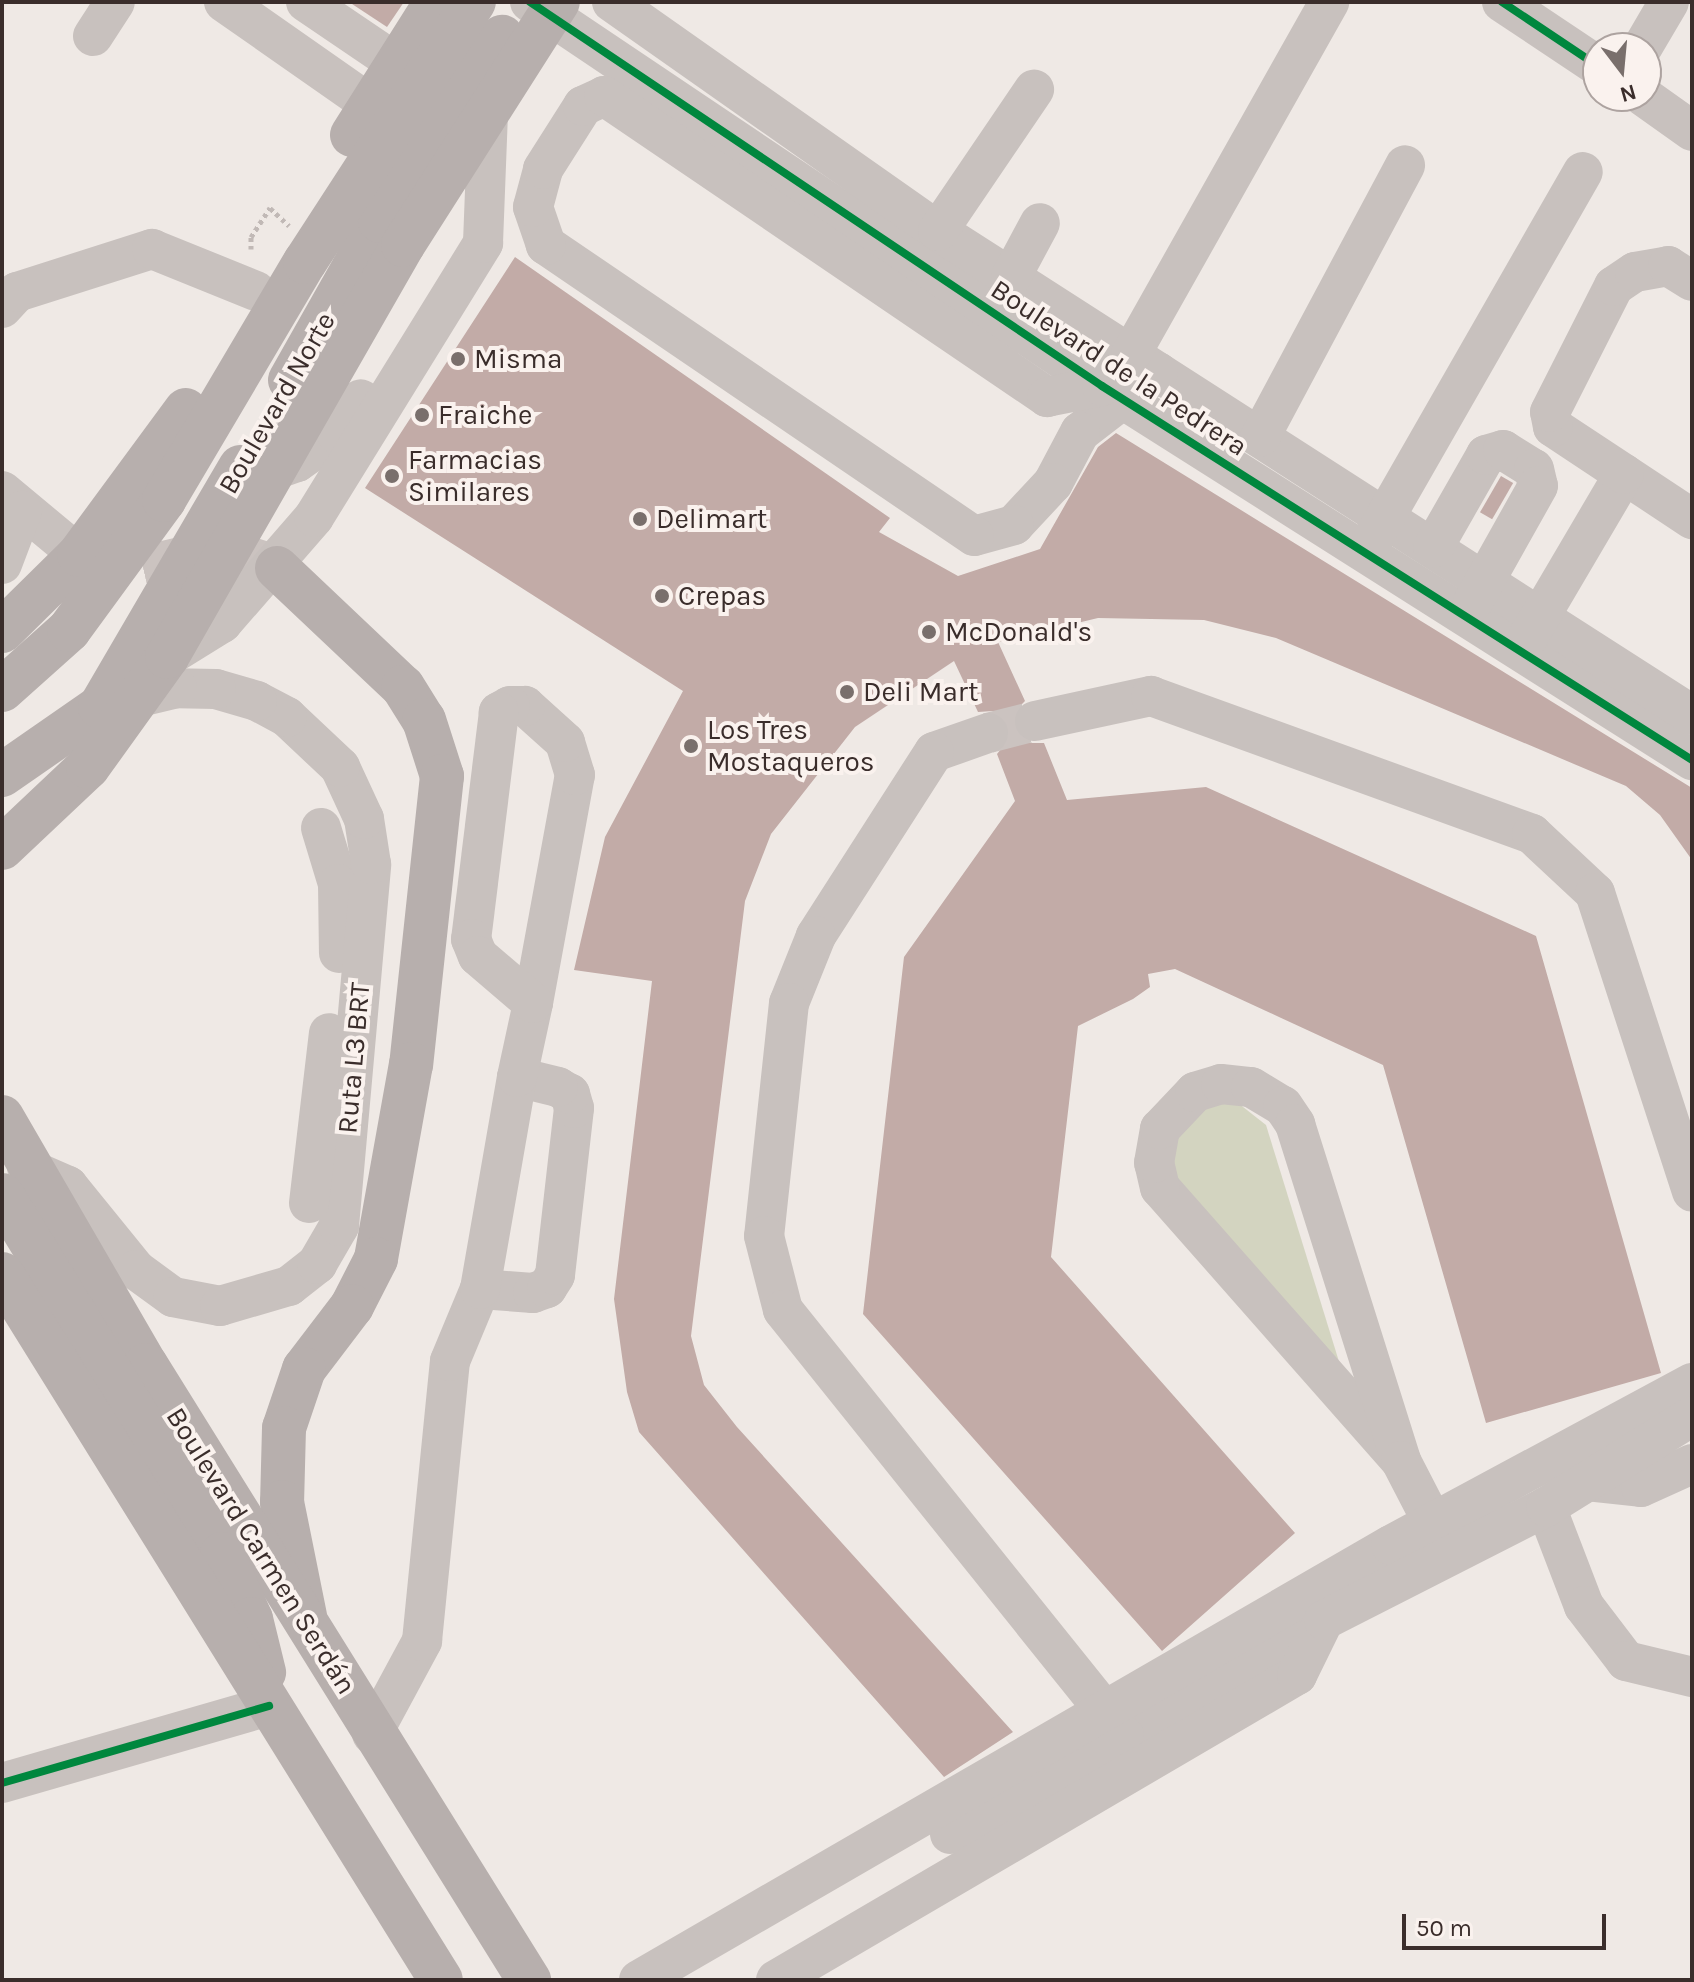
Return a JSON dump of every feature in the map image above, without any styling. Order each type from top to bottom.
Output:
[{"type":"main road","points":[[2,631],[91,571],[178,423],[254,270],[292,229],[436,2]]},
{"type":"main road","name":"Boulevard Norte","points":[[2,690],[49,650],[91,571],[164,500],[305,262],[474,2]]},
{"type":"main road","points":[[2,848],[88,767],[167,657],[403,245],[488,115],[541,5]]},
{"type":"main road","name":"Boulevard Norte","points":[[2,775],[100,707],[380,221],[541,5]]},
{"type":"main road","points":[[91,571],[143,568]]},
{"type":"main road","points":[[277,568],[403,687],[432,738],[442,776],[411,1064],[376,1259],[352,1306],[304,1369],[284,1428],[282,1502],[305,1616]]},
{"type":"main road","name":"Boulevard Carmen Serdán","points":[[2,1117],[15,1182],[305,1616],[372,1734],[529,1980]]},
{"type":"main road","points":[[15,1182],[222,1554],[251,1619],[269,1706]]},
{"type":"main road","points":[[2,1274],[441,1980]]},
{"type":"main road","points":[[415,1935],[474,1898]]},
{"type":"street","points":[[93,36],[115,2]]},
{"type":"street","points":[[224,2],[371,105]]},
{"type":"street","points":[[306,2],[396,63]]},
{"type":"street","name":"Boulevard de la Pedrera","points":[[612,2],[938,231],[1692,715]]},
{"type":"street","points":[[1114,393],[1047,397],[604,96],[583,106],[543,169],[533,207],[546,245],[974,536],[1014,525],[1053,483],[1080,432],[1145,363],[1329,2]]},
{"type":"street","points":[[1502,2],[1582,55]]},
{"type":"street","points":[[1651,32],[1669,2]]},
{"type":"street","name":"Boulevard de la Pedrera","points":[[541,5],[1114,393],[1692,760]]},
{"type":"street","points":[[938,231],[1034,90]]},
{"type":"street","points":[[1662,110],[1692,131]]},
{"type":"street","points":[[167,657],[222,623],[314,517],[483,243],[488,115]]},
{"type":"street","points":[[1260,437],[1405,165]]},
{"type":"street","points":[[1365,553],[1583,172]]},
{"type":"street","points":[[274,470],[297,462],[337,434],[451,268],[487,185]]},
{"type":"street","points":[[1011,277],[1040,223]]},
{"type":"street","points":[[2,308],[17,292],[152,249],[254,270]]},
{"type":"street","points":[[1692,281],[1668,266],[1635,272],[1614,286],[1550,412],[1553,427],[1692,519]]},
{"type":"street","points":[[1433,548],[1486,455],[1503,450],[1534,469],[1538,486],[1465,616]]},
{"type":"street","points":[[1519,650],[1542,618],[1624,474]]},
{"type":"street","points":[[12,501],[91,571]]},
{"type":"street","points":[[2,564],[12,501]]},
{"type":"street","name":"Ruta L3 BRT","points":[[15,1182],[68,1186],[136,1270],[173,1297],[220,1306],[255,1300],[289,1286],[317,1264],[339,1226],[371,864],[364,819],[340,767],[287,717],[216,689],[177,688],[100,707]]},
{"type":"street","points":[[1035,721],[1151,696],[1532,834],[1595,893],[1692,1192]]},
{"type":"street","points":[[372,1734],[422,1641],[450,1361],[480,1289],[517,1077],[533,1003],[575,775],[565,742],[525,706],[510,706],[499,712],[471,939],[478,956],[533,1003]]},
{"type":"street","points":[[988,733],[934,752],[816,936],[789,1003],[764,1236],[783,1310],[1112,1723]]},
{"type":"street","points":[[309,1203],[342,932],[338,884],[321,828]]},
{"type":"street","points":[[480,1289],[533,1293],[547,1288],[555,1275],[574,1108],[570,1094],[558,1087],[517,1077]]},
{"type":"street","points":[[1401,1461],[1160,1188],[1154,1163],[1160,1129],[1195,1092],[1221,1084],[1251,1087],[1283,1106],[1295,1124],[1401,1461],[1433,1523]]},
{"type":"street","points":[[776,1980],[1297,1675],[1314,1633],[1324,1620],[1410,1580],[1500,1509],[1692,1383]]},
{"type":"street","points":[[695,1980],[1112,1723],[1391,1545],[1433,1523],[1500,1509],[1546,1507],[1692,1416]]},
{"type":"street","points":[[1587,1481],[1641,1487],[1692,1464]]},
{"type":"street","points":[[1546,1507],[1584,1606],[1626,1661],[1692,1677]]},
{"type":"street","points":[[1391,1545],[1410,1580]]},
{"type":"street","points":[[639,1980],[1112,1723],[1314,1633]]},
{"type":"street","points":[[2,1783],[269,1706]]},
{"type":"path","points":[[254,270],[251,237],[270,208],[292,229]]},
{"type":"green space","points":[[1203,1103],[1238,1103],[1266,1125],[1349,1394],[1179,1193],[1167,1142]]},
{"type":"building","points":[[349,2],[404,2],[387,27]]},
{"type":"building","points":[[515,257],[890,518],[879,532],[958,576],[1040,549],[1098,447],[1116,433],[1692,788],[1692,860],[1660,815],[1626,786],[1276,638],[1204,620],[1098,618],[998,642],[1025,701],[1013,713],[1013,727],[1027,743],[1044,743],[1067,800],[1206,787],[1536,936],[1661,1373],[1486,1423],[1383,1065],[1175,969],[1148,974],[1150,987],[1133,999],[1078,1026],[1051,1257],[1295,1533],[1162,1651],[863,1314],[904,957],[1015,801],[997,754],[1010,738],[1009,725],[993,711],[978,712],[954,661],[855,727],[771,834],[745,901],[691,1336],[704,1385],[737,1427],[1013,1732],[944,1777],[639,1432],[627,1392],[614,1299],[652,981],[574,970],[605,837],[683,691],[365,488]]},
{"type":"building","points":[[1501,476],[1513,483],[1492,519],[1480,512]]},
{"type":"tunnel","points":[[143,568],[202,554],[241,556],[277,568]]},
{"type":"tunnel","points":[[988,733],[1035,721]]},
{"type":"cycle path","points":[[530,2],[1102,386],[1692,760]]},
{"type":"cycle path","points":[[1502,2],[1582,55]]},
{"type":"cycle path","points":[[2,1783],[269,1706]]},
{"type":"place","name":"Misma","points":[[458,359]]},
{"type":"place","name":"Fraiche","points":[[422,415]]},
{"type":"place","name":"Farmacias Similares","points":[[392,476]]},
{"type":"place","name":"Delimart","points":[[640,519]]},
{"type":"place","name":"Crepas","points":[[662,596]]},
{"type":"place","name":"McDonald's","points":[[929,632]]},
{"type":"place","name":"Deli Mart","points":[[847,692]]},
{"type":"place","name":"Los Tres Mostaqueros","points":[[691,746]]}]
